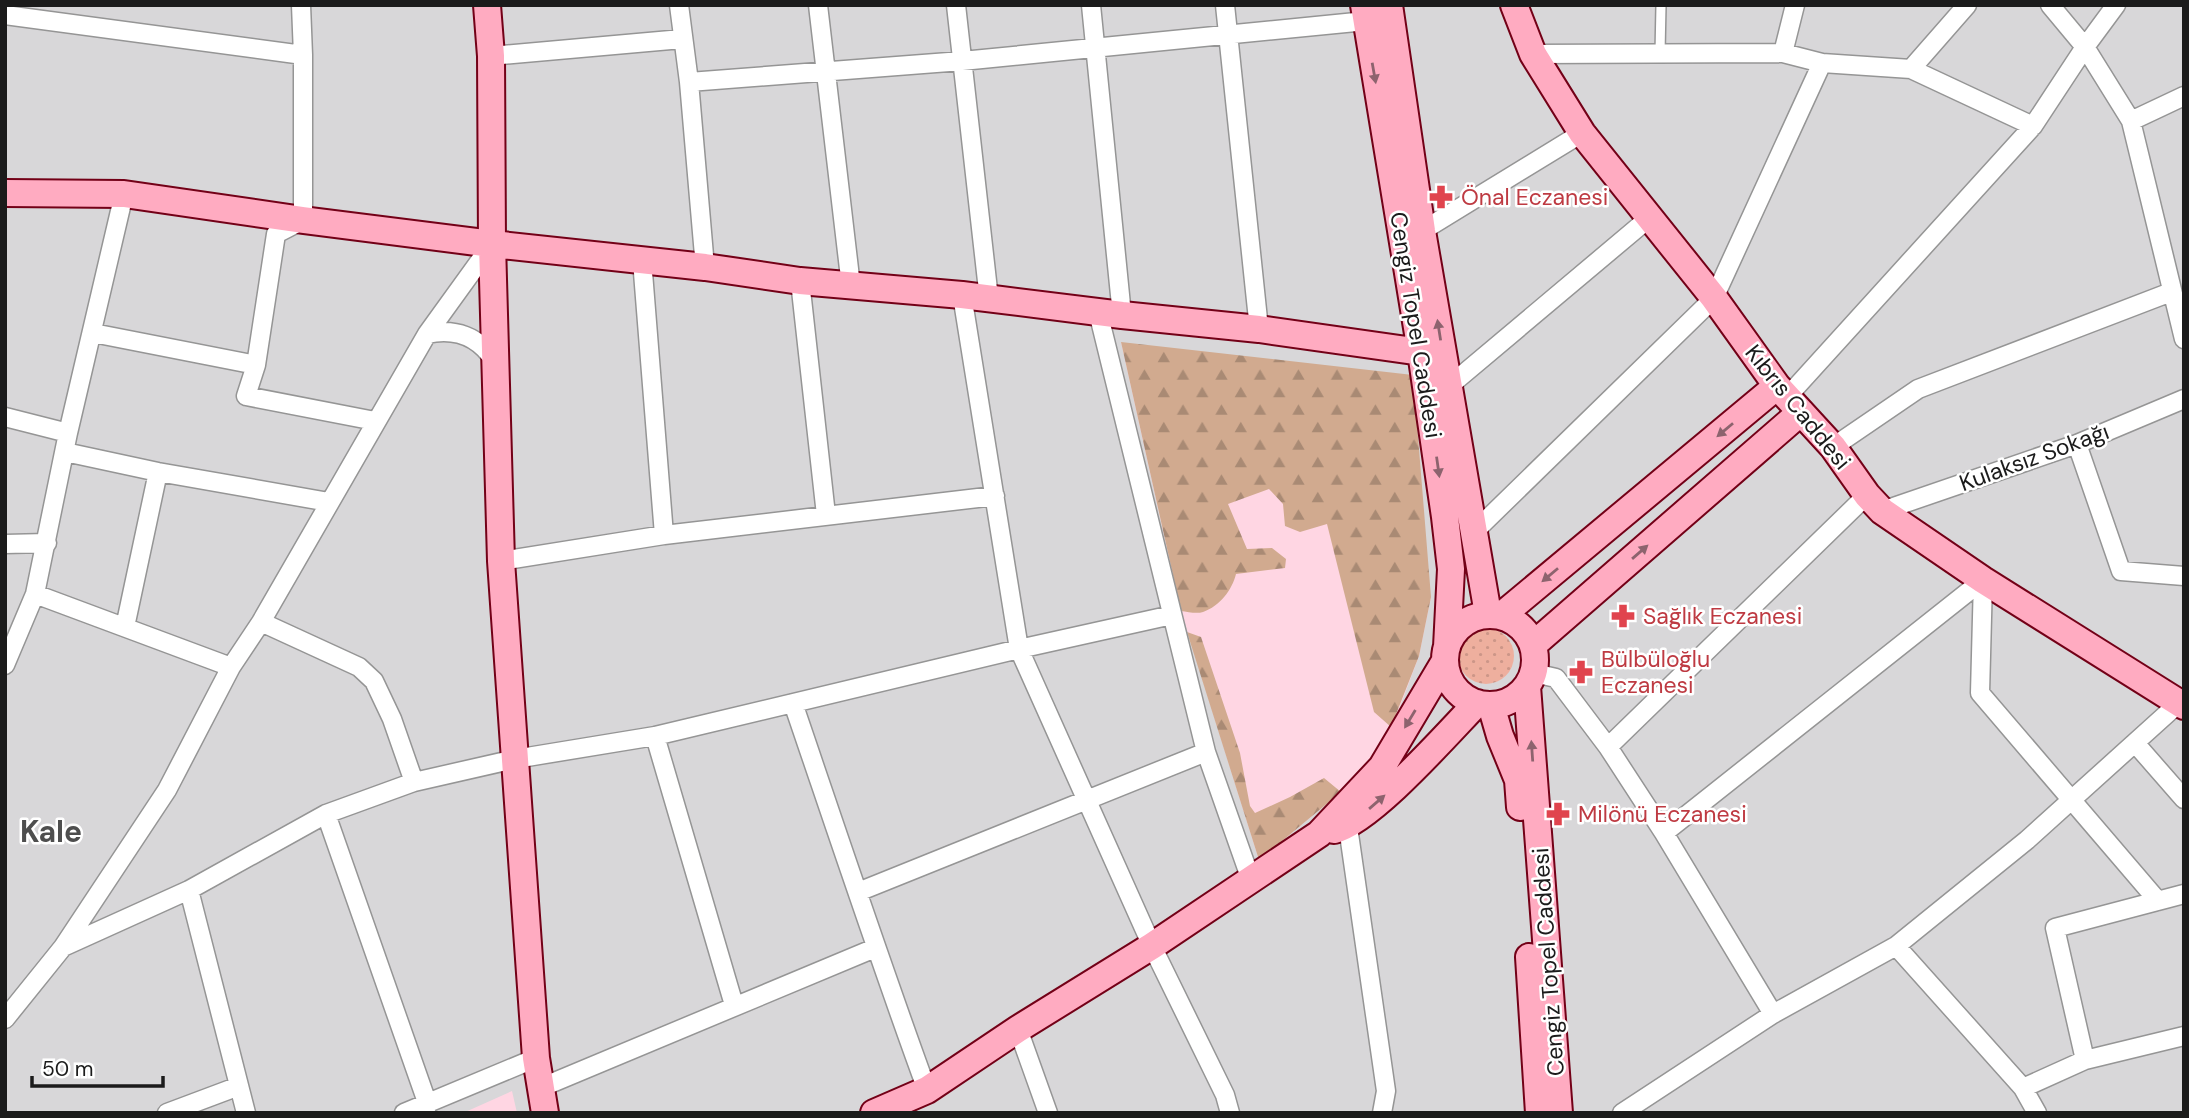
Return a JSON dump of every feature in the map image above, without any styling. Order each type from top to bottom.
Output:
[{"type":"street","points":[[301,5],[303,220]]},
{"type":"street","points":[[487,5],[491,56],[492,244],[501,561],[536,1058],[542,1100],[734,1005],[875,948]]},
{"type":"street","points":[[679,5],[689,82],[705,267]]},
{"type":"street","points":[[818,5],[851,286]]},
{"type":"street","points":[[956,5],[989,299]]},
{"type":"street","points":[[1091,5],[1110,313],[1172,615],[1206,752],[1251,880]]},
{"type":"street","points":[[1225,5],[1259,329]]},
{"type":"street","name":"Cengiz Topel Caddesi","points":[[1389,5],[1422,231],[1473,533],[1495,615]]},
{"type":"street","name":"Kıbrıs Caddesi","points":[[1514,5],[1533,54],[1582,133],[1714,298],[1789,398],[1833,447],[1875,503],[1983,580],[2182,704]]},
{"type":"street","points":[[1783,53],[1795,5]]},
{"type":"street","points":[[1911,69],[1967,5]]},
{"type":"street","points":[[2050,5],[2084,47],[2131,121],[2184,339]]},
{"type":"street","points":[[1533,645],[1789,398],[2032,126],[2084,47],[2116,5]]},
{"type":"street","points":[[689,82],[1094,49],[1229,35],[1365,13]]},
{"type":"street","name":"Cengiz Topel Caddesi","points":[[1365,13],[1421,352],[1451,569],[1446,654]]},
{"type":"street","points":[[5,15],[303,55]]},
{"type":"street","points":[[491,56],[682,39]]},
{"type":"street","points":[[1533,54],[1783,53],[1822,63],[1911,69],[2032,126]]},
{"type":"street","points":[[1473,533],[1714,298],[1822,63]]},
{"type":"street","points":[[2131,121],[2184,96]]},
{"type":"street","points":[[1422,231],[1582,133]]},
{"type":"street","points":[[5,193],[124,194],[492,244],[705,267],[800,281],[962,295],[1259,329],[1421,352]]},
{"type":"street","points":[[5,665],[35,594],[68,433],[124,194]]},
{"type":"street","points":[[1448,387],[1649,218]]},
{"type":"street","points":[[303,220],[276,234],[256,366],[246,396],[375,421]]},
{"type":"street","points":[[5,1019],[63,947],[167,790],[231,667],[261,622],[426,334],[492,244]]},
{"type":"street","points":[[642,260],[664,535]]},
{"type":"street","points":[[800,281],[826,516]]},
{"type":"street","points":[[1833,447],[1917,390],[2171,292]]},
{"type":"street","points":[[962,295],[1018,649],[1152,946],[1225,1095],[1230,1113]]},
{"type":"street","points":[[426,334],[451,331],[463,334],[477,341],[496,363]]},
{"type":"street","points":[[93,333],[256,366]]},
{"type":"street","points":[[1495,615],[1789,398]]},
{"type":"street","name":"Kulaksız Sokağı","points":[[1875,503],[2077,444],[2184,399]]},
{"type":"street","points":[[5,417],[68,433]]},
{"type":"street","points":[[2077,444],[2121,571],[2184,576]]},
{"type":"street","points":[[65,452],[329,502]]},
{"type":"street","points":[[125,627],[158,471]]},
{"type":"street","points":[[501,561],[664,535],[995,496]]},
{"type":"street","points":[[1608,747],[1875,503]]},
{"type":"street","points":[[5,544],[47,543]]},
{"type":"street","points":[[1983,580],[1980,693],[2158,901]]},
{"type":"street","points":[[1664,833],[1983,580]]},
{"type":"street","points":[[35,594],[231,667]]},
{"type":"street","points":[[63,947],[188,890],[326,814],[414,782],[515,759],[655,736],[1172,615]]},
{"type":"street","points":[[881,1111],[927,1090],[1018,1029],[1152,946],[1319,834],[1382,767],[1446,654],[1453,634],[1462,624],[1474,617],[1495,615],[1515,622],[1526,632],[1536,659],[1531,679],[1511,699],[1484,704],[1464,697],[1454,687],[1448,675],[1446,654]]},
{"type":"street","points":[[261,622],[359,667],[374,681],[392,719],[414,782]]},
{"type":"street","points":[[1531,679],[1556,678],[1608,747],[1664,833],[1773,1014]]},
{"type":"street","name":"Cengiz Topel Caddesi","points":[[1531,679],[1559,1113]]},
{"type":"street","points":[[793,703],[875,948],[927,1090]]},
{"type":"street","points":[[1319,834],[1348,827],[1484,704]]},
{"type":"street","name":"Cengiz Topel Caddesi","points":[[1484,704],[1518,780],[1539,1113]]},
{"type":"street","points":[[1622,1113],[1773,1014],[1896,946],[2072,802],[2135,743],[2182,704]]},
{"type":"street","points":[[655,736],[734,1005]]},
{"type":"street","points":[[2135,743],[2184,799]]},
{"type":"street","points":[[858,892],[1206,752]]},
{"type":"street","points":[[326,814],[428,1105]]},
{"type":"street","points":[[1348,827],[1386,1091],[1382,1113]]},
{"type":"street","points":[[188,890],[246,1113]]},
{"type":"street","points":[[2085,1060],[2055,928],[2184,894]]},
{"type":"street","points":[[1896,946],[2022,1087],[2037,1113]]},
{"type":"street","points":[[1018,1029],[1048,1113]]},
{"type":"street","points":[[2022,1087],[2085,1060],[2184,1036]]},
{"type":"street","points":[[404,1113],[536,1058]]},
{"type":"street","points":[[167,1113],[239,1086]]},
{"type":"lane","points":[[1660,53],[1661,5]]},
{"type":"shaded area","points":[[5,5],[2184,5],[2184,1113],[5,1113]]},
{"type":"shaded area","points":[[1121,342],[1431,597],[1419,656],[1396,717],[1377,752],[1341,792],[1259,860],[1181,611]]},
{"type":"shaded area","points":[[1486,628],[1497,630],[1506,636],[1512,645],[1512,667],[1506,676],[1497,682],[1486,684],[1475,682],[1466,676],[1460,667],[1458,656],[1460,645],[1466,636],[1475,630]]},
{"type":"shaded area","points":[[512,1091],[517,1113],[463,1113]]},
{"type":"green space","points":[[1121,342],[1413,375],[1431,597],[1419,656],[1391,727],[1374,712],[1327,524],[1300,532],[1285,526],[1283,504],[1269,489],[1228,504],[1247,549],[1272,548],[1286,559],[1285,568],[1236,574],[1232,586],[1215,606],[1201,613],[1181,611]]},
{"type":"green space","points":[[1187,632],[1201,637],[1240,753],[1250,806],[1255,813],[1324,778],[1341,792],[1259,860]]},
{"type":"place","name":"Önal Eczanesi","points":[[1441,197]]},
{"type":"place","name":"Sağlık Eczanesi","points":[[1623,616]]},
{"type":"place","name":"Bülbüloğlu Eczanesi","points":[[1581,672]]},
{"type":"place","name":"Milönü Eczanesi","points":[[1558,814]]},
{"type":"district","name":"Kale","points":[[51,832]]}]
